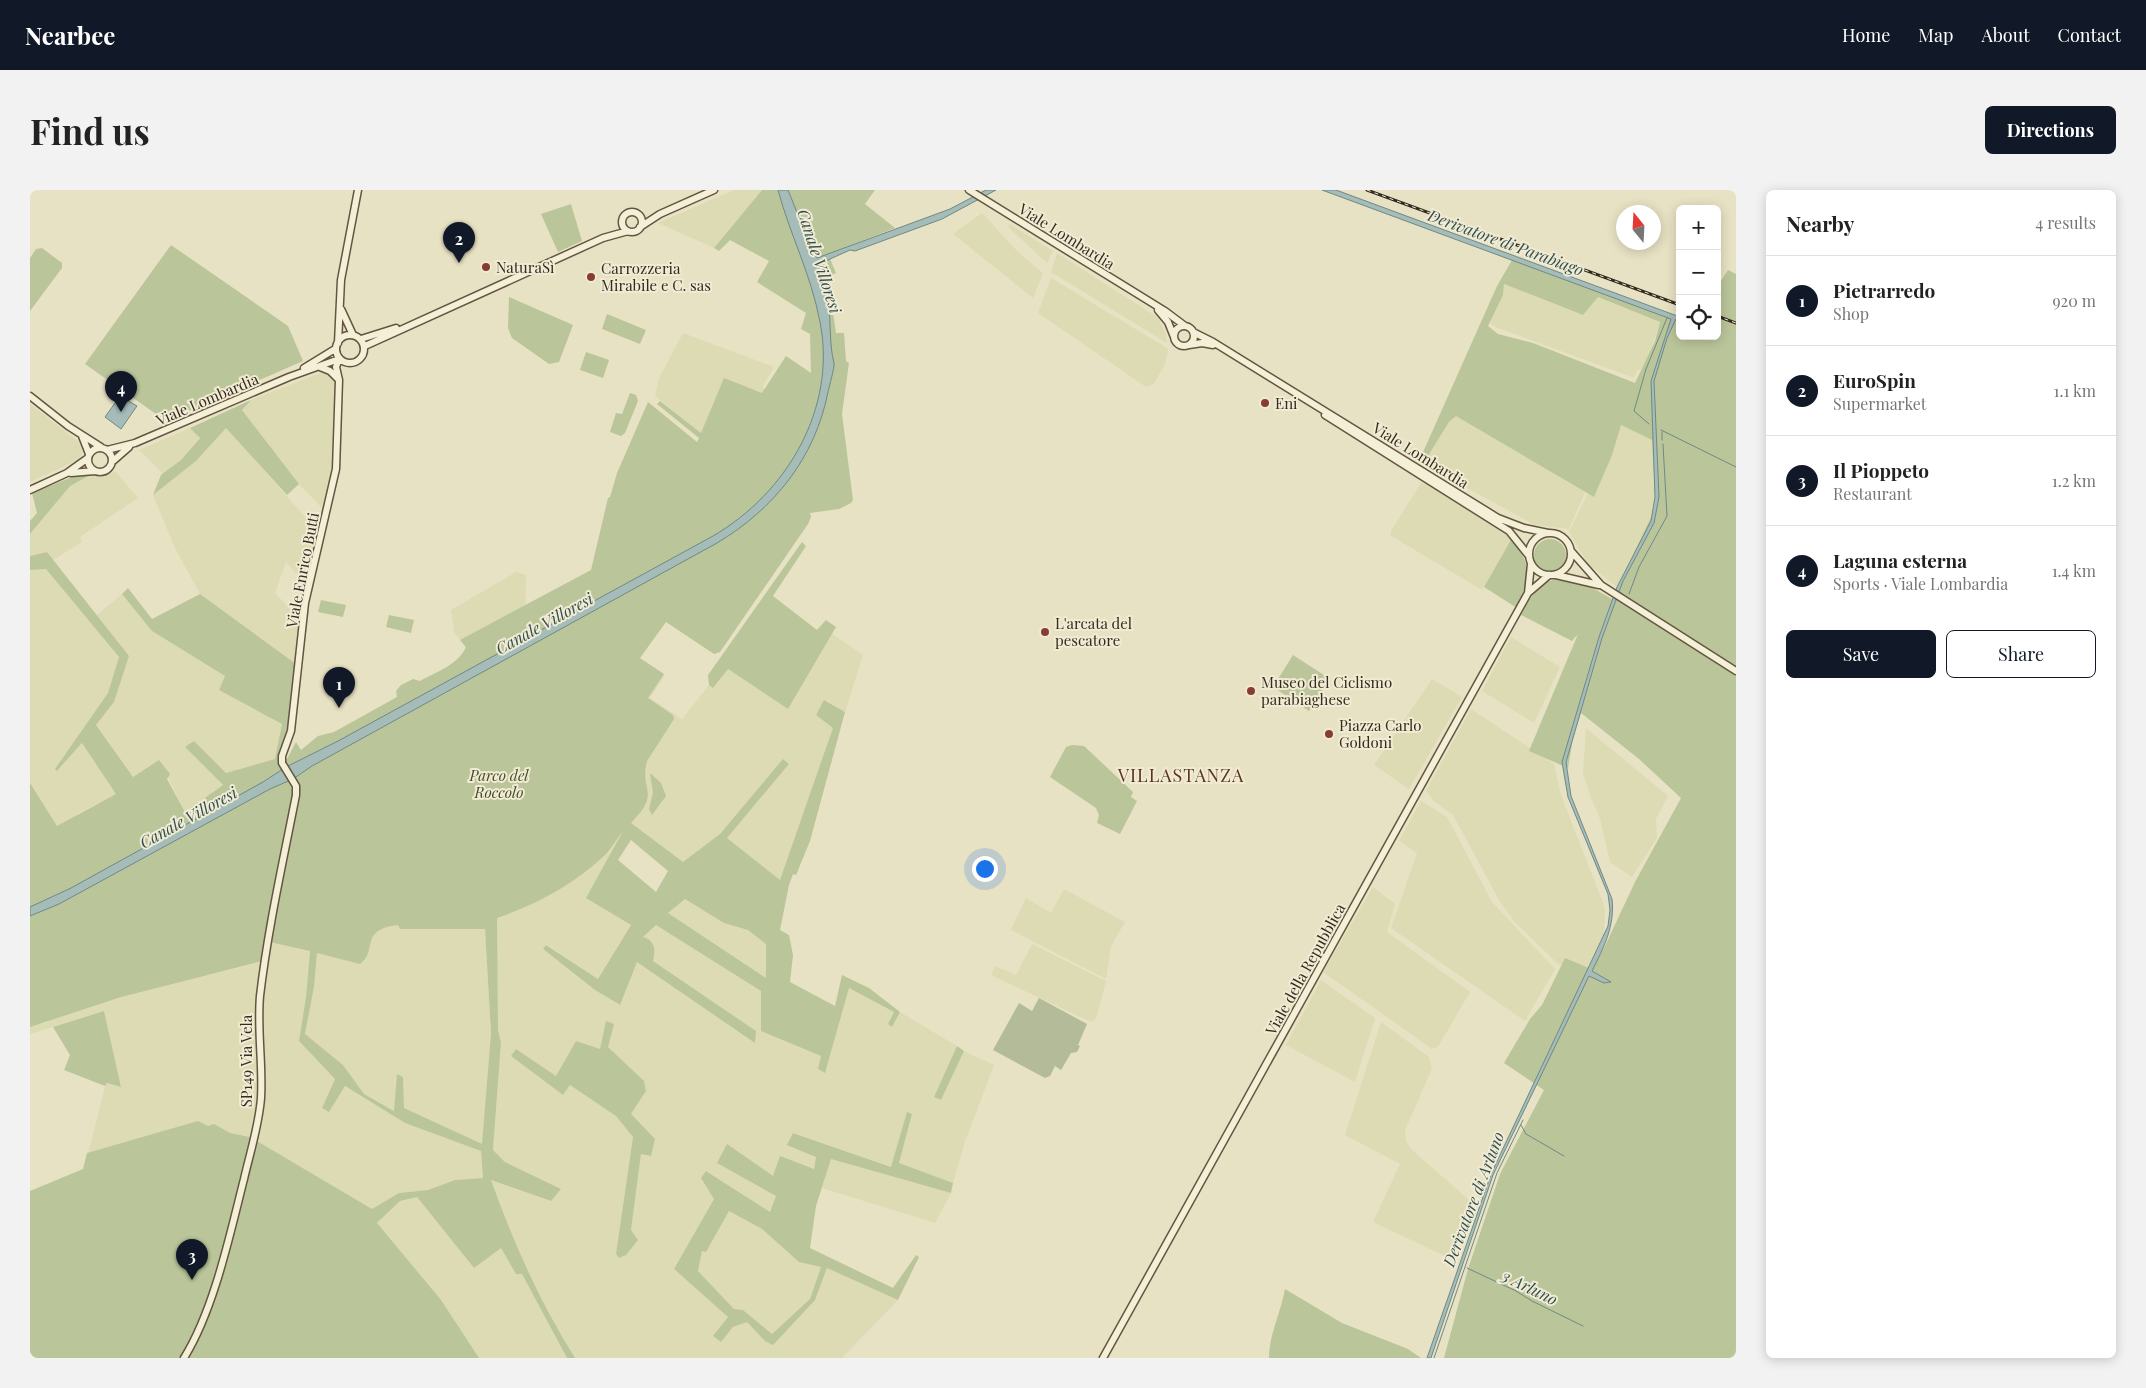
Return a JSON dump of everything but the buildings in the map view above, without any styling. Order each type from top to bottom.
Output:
[{"type":"main road","points":[[349,362],[339,359],[337,346],[341,280],[358,190]]},
{"type":"main road","points":[[339,380],[341,371],[349,362],[358,358],[365,346],[614,234],[636,231],[660,214],[714,190]]},
{"type":"main road","name":"Viale Lombardia","points":[[969,190],[1193,332],[1498,518],[1524,528],[1548,533]]},
{"type":"main road","points":[[614,234],[622,225],[626,214],[635,213],[640,216],[660,214]]},
{"type":"main road","points":[[640,216],[640,227]]},
{"type":"main road","points":[[622,225],[628,232]]},
{"type":"main road","points":[[340,303],[342,314],[353,335],[361,339],[365,346]]},
{"type":"main road","name":"Viale Lombardia","points":[[1151,304],[1168,322],[1174,338],[1180,345],[1207,344],[1223,349]]},
{"type":"main road","points":[[361,339],[448,308]]},
{"type":"main road","points":[[1174,338],[1177,330],[1185,326]]},
{"type":"main road","points":[[1188,344],[1193,340],[1193,332]]},
{"type":"main road","points":[[337,346],[353,335]]},
{"type":"main road","name":"Viale Lombardia","points":[[289,377],[337,346]]},
{"type":"main road","name":"Viale Lombardia","points":[[30,490],[67,473],[88,456],[104,448],[135,443],[289,377],[339,359]]},
{"type":"main road","name":"Viale Enrico Butti","points":[[296,786],[282,763],[282,756],[292,731],[305,603],[336,469],[339,380],[336,367],[339,359]]},
{"type":"main road","points":[[318,367],[330,371],[339,380]]},
{"type":"main road","name":"Viale Lombardia","points":[[1285,388],[1509,531],[1529,556]]},
{"type":"main road","points":[[30,396],[82,436],[104,448],[113,461]]},
{"type":"main road","points":[[82,436],[89,466],[94,471]]},
{"type":"main road","name":"Viale Lombardia","points":[[67,473],[108,470],[113,461],[135,443]]},
{"type":"main road","points":[[1528,593],[1531,563],[1529,556],[1534,541],[1548,533],[1562,537],[1600,585],[1736,671]]},
{"type":"main road","points":[[1528,593],[1568,566],[1571,550]]},
{"type":"main road","points":[[1531,563],[1538,572],[1600,585]]},
{"type":"main road","name":"Viale della Repubblica","points":[[1103,1358],[1528,593]]},
{"type":"main road","name":"SP149 Via Vela","points":[[184,1358],[200,1328],[225,1254],[259,1114],[261,1088],[260,995],[268,940],[296,795],[296,786]]},
{"type":"green space","points":[[734,190],[762,190],[714,248],[658,223]]},
{"type":"green space","name":"Parco del Roccolo","points":[[762,190],[875,190],[865,204],[895,228],[828,254],[836,273],[832,275],[824,272],[831,298],[836,333],[844,333],[846,361],[849,363],[842,414],[853,500],[839,509],[810,513],[811,517],[808,524],[720,652],[714,654],[666,622],[640,658],[664,674],[648,698],[673,715],[674,719],[647,761],[645,779],[648,798],[640,813],[631,823],[683,862],[720,834],[783,759],[789,764],[727,838],[780,880],[833,728],[816,715],[824,700],[845,712],[810,841],[796,875],[793,874],[789,885],[780,930],[789,935],[793,955],[790,982],[835,1006],[842,975],[869,988],[900,1012],[892,1027],[888,1024],[894,1012],[849,988],[825,1073],[818,1069],[821,1056],[761,1031],[761,991],[656,925],[643,937],[647,938],[654,946],[653,961],[756,1031],[755,1043],[637,962],[620,1005],[595,990],[543,949],[546,945],[598,979],[631,925],[586,898],[623,831],[607,853],[570,883],[527,906],[497,918],[498,1030],[501,1042],[493,1150],[505,1162],[561,1189],[551,1201],[491,1180],[508,1226],[528,1271],[550,1315],[575,1358],[567,1358],[522,1274],[516,1274],[501,1248],[474,1268],[417,1197],[400,1201],[377,1223],[441,1300],[479,1358],[30,1358],[30,1191],[83,1169],[87,1153],[198,1121],[208,1126],[214,1124],[230,1133],[250,1137],[372,1209],[399,1193],[428,1190],[455,1180],[483,1178],[481,1151],[405,1123],[345,1086],[329,1112],[322,1108],[335,1079],[299,1041],[306,997],[310,951],[270,942],[267,960],[121,997],[30,1027],[30,783],[57,826],[116,794],[82,743],[57,771],[55,769],[108,693],[119,657],[46,569],[30,570],[30,556],[47,552],[129,656],[114,702],[96,725],[133,777],[159,760],[170,774],[167,779],[185,812],[223,785],[185,747],[194,741],[226,773],[275,759],[282,724],[219,690],[225,676],[152,631],[122,594],[128,588],[152,619],[200,594],[296,664],[292,707],[281,753],[282,762],[287,759],[296,742],[301,750],[318,736],[334,732],[397,697],[396,691],[401,685],[413,679],[420,681],[458,659],[466,647],[460,640],[591,570],[608,498],[648,402],[697,442],[699,438],[657,404],[660,401],[701,433],[724,378],[762,393],[786,356],[811,373],[810,334],[801,329],[806,313],[757,282],[769,261],[730,240],[719,251],[714,248]],"holes":[[[631,840],[668,871],[656,892],[618,860]],[[685,899],[724,923],[748,930],[766,944],[766,978],[668,913]],[[398,925],[400,929],[485,929],[491,1033],[482,1144],[404,1108],[403,1077],[397,1074],[394,1111],[364,1094],[343,1065],[305,1034],[314,987],[317,953],[360,964],[368,953],[373,936],[378,931]]]},
{"type":"green space","points":[[571,204],[582,241],[558,252],[541,214]]},
{"type":"green space","points":[[982,213],[1019,253],[1043,273],[1033,298],[953,234]]},
{"type":"green space","points":[[1010,224],[1053,251],[1047,263],[1008,227]]},
{"type":"green space","points":[[171,245],[288,326],[303,361],[166,421],[85,364]]},
{"type":"green space","points":[[42,248],[62,263],[62,268],[30,311],[30,258],[36,249]]},
{"type":"green space","points":[[1057,253],[1157,317],[1165,331],[1167,343],[1051,272]]},
{"type":"green space","points":[[1512,260],[1665,316],[1676,318],[1676,340],[1721,340],[1721,281],[1728,270],[1736,274],[1736,1358],[1444,1358],[1468,1269],[1500,1174],[1544,1090],[1504,1063],[1530,1019],[1542,1005],[1565,958],[1591,969],[1604,948],[1635,882],[1681,798],[1639,759],[1581,713],[1573,739],[1568,768],[1529,751],[1578,634],[1572,641],[1521,615],[1530,599],[1540,587],[1560,578],[1584,584],[1612,599],[1653,513],[1655,497],[1652,440],[1621,425],[1612,455],[1594,497],[1456,416],[1449,422],[1423,464],[1420,459],[1497,286]],"holes":[[[1504,284],[1583,315],[1598,297],[1660,322],[1655,341],[1635,383],[1533,343],[1498,334],[1488,326],[1503,295]]]},
{"type":"green space","points":[[1051,278],[1167,348],[1165,364],[1154,384],[1146,387],[1038,313]]},
{"type":"green space","points":[[1504,284],[1583,315],[1598,297],[1660,322],[1647,360],[1641,369],[1637,371],[1634,378],[1498,328],[1489,323],[1503,295]]},
{"type":"green space","points":[[509,297],[573,325],[559,362],[549,364],[512,338],[508,328]]},
{"type":"green space","points":[[607,314],[646,330],[640,344],[602,329]]},
{"type":"green space","points":[[683,333],[774,367],[763,386],[765,390],[759,481],[655,396],[659,378]]},
{"type":"green space","points":[[586,352],[609,360],[603,378],[580,370]]},
{"type":"green space","points":[[320,373],[328,374],[336,381],[332,470],[324,510],[299,484],[242,410],[251,400]]},
{"type":"green space","points":[[630,393],[636,395],[638,401],[625,433],[621,436],[610,432],[616,413],[622,414]]},
{"type":"green space","points":[[251,400],[242,410],[299,484],[287,495],[226,428],[196,461],[153,495],[161,475],[181,460],[200,438],[190,428]]},
{"type":"green space","points":[[30,404],[79,442],[82,452],[80,459],[30,482]]},
{"type":"green space","points":[[1461,412],[1602,454],[1569,529],[1535,525],[1423,464],[1449,422]]},
{"type":"green space","points":[[1621,425],[1652,440],[1655,497],[1651,521],[1617,587],[1588,564],[1569,532]]},
{"type":"green space","points":[[226,427],[319,533],[307,586],[286,562],[275,593],[301,620],[296,664],[200,594],[174,546],[153,495],[196,461]]},
{"type":"green space","points":[[190,428],[200,437],[181,460],[163,474],[139,450]]},
{"type":"green space","points":[[115,471],[138,498],[80,537],[82,542],[53,560],[47,552],[30,556],[30,534],[70,486],[87,476],[85,472],[96,477],[104,477]]},
{"type":"green space","points":[[85,472],[88,476],[70,486],[30,534],[30,521],[37,513],[32,493]]},
{"type":"green space","points":[[1421,483],[1428,484],[1512,538],[1482,590],[1391,536],[1391,531]]},
{"type":"green space","points":[[1512,538],[1523,556],[1527,572],[1525,588],[1517,608],[1484,587]]},
{"type":"green space","points":[[1550,539],[1562,543],[1566,555],[1562,567],[1550,571],[1538,567],[1534,555],[1538,543]]},
{"type":"green space","points":[[802,542],[806,546],[773,596],[817,630],[826,620],[836,627],[788,709],[728,669],[713,688],[709,685],[708,675]]},
{"type":"green space","points":[[46,569],[119,657],[108,693],[58,771],[82,743],[117,794],[77,814],[79,818],[30,881],[30,570]]},
{"type":"green space","points":[[516,572],[526,575],[525,627],[487,649],[466,648],[454,632],[451,610]]},
{"type":"green space","points":[[122,594],[152,631],[225,676],[219,690],[283,724],[275,759],[226,773],[194,742],[186,748],[223,785],[185,812],[159,760],[133,777],[96,725],[114,702],[129,656],[97,615]]},
{"type":"green space","points":[[321,600],[346,605],[343,617],[318,612]]},
{"type":"green space","points":[[389,615],[414,620],[411,633],[386,627]]},
{"type":"green space","name":"Parco del Roccolo","points":[[588,630],[665,675],[650,698],[682,719],[709,685],[713,688],[728,669],[788,709],[832,634],[863,655],[845,712],[825,700],[816,715],[834,728],[780,880],[727,838],[789,764],[783,759],[720,834],[683,863],[629,823],[587,898],[631,925],[598,979],[547,945],[543,949],[595,990],[619,1005],[637,961],[756,1031],[653,961],[655,953],[653,945],[650,940],[643,937],[656,925],[761,991],[761,1031],[821,1056],[825,1072],[849,988],[894,1012],[892,1027],[900,1012],[957,1046],[935,1097],[941,1100],[964,1051],[994,1065],[965,1142],[953,1183],[899,1163],[912,1114],[907,1112],[892,1167],[794,1133],[816,1157],[814,1169],[773,1176],[717,1163],[776,1195],[770,1213],[707,1171],[701,1178],[714,1199],[674,1269],[728,1317],[714,1336],[721,1342],[733,1327],[747,1322],[765,1341],[815,1300],[827,1268],[898,1300],[842,1358],[575,1358],[557,1329],[513,1241],[490,1180],[550,1201],[561,1189],[505,1162],[493,1150],[501,1042],[498,1030],[496,903],[400,929],[485,929],[491,1033],[482,1145],[404,1108],[403,1077],[397,1074],[395,1111],[364,1094],[343,1065],[305,1034],[314,987],[317,950]],"holes":[[[606,1021],[608,1047],[644,1081],[646,1091],[631,1114],[641,1154],[631,1230],[616,1254],[633,1137],[616,1116],[570,1084],[563,1095],[511,1056],[516,1049],[556,1076],[576,1041],[600,1050]]]},
{"type":"green space","points":[[1511,637],[1560,667],[1534,723],[1482,691]]},
{"type":"green space","points":[[1293,655],[1330,679],[1309,711],[1273,687]]},
{"type":"green space","points":[[1432,679],[1462,697],[1409,789],[1374,765]]},
{"type":"green space","points":[[1471,709],[1554,764],[1561,795],[1605,908],[1604,937],[1584,974],[1558,964],[1514,921],[1499,900],[1453,815],[1434,801],[1426,791]]},
{"type":"green space","points":[[1586,728],[1668,796],[1656,819],[1657,838],[1632,877],[1610,862],[1600,819],[1583,773]]},
{"type":"green space","points":[[1072,745],[1084,746],[1133,792],[1131,797],[1137,801],[1120,834],[1097,823],[1099,815],[1096,808],[1050,777],[1066,747]]},
{"type":"green space","points":[[650,773],[661,783],[666,796],[652,815],[649,809],[653,793]]},
{"type":"green space","points":[[1421,801],[1447,817],[1492,902],[1555,969],[1525,1021],[1391,928],[1417,853],[1399,841]]},
{"type":"green space","points":[[1373,887],[1395,904],[1387,932],[1470,992],[1438,1047],[1432,1049],[1323,972]]},
{"type":"green space","points":[[1064,889],[1125,922],[1111,946],[1106,979],[1011,930],[1026,898],[1051,913]]},
{"type":"green space","points":[[685,899],[724,923],[748,930],[766,944],[766,978],[668,913]]},
{"type":"green space","points":[[273,939],[310,948],[306,997],[299,1041],[335,1079],[322,1108],[329,1112],[344,1086],[405,1123],[481,1151],[483,1178],[455,1180],[428,1190],[399,1193],[372,1209],[250,1137],[226,1132],[246,1152],[220,1256],[84,1169],[106,1083],[121,1087],[104,1011],[30,1034],[30,995],[42,1024],[48,1022],[36,978],[209,975],[258,963]]},
{"type":"green space","points":[[1032,944],[1106,981],[1096,1019],[1091,1022],[991,975],[995,966],[1016,975]]},
{"type":"green space","points":[[1321,980],[1375,1018],[1355,1082],[1286,1045]]},
{"type":"green space","points":[[1039,998],[1087,1024],[1077,1052],[1071,1053],[1061,1070],[1055,1066],[1050,1076],[1045,1078],[993,1050],[1019,1003],[1032,1011]]},
{"type":"green space","points":[[104,1011],[121,1087],[107,1083],[105,1086],[64,1070],[70,1055],[53,1027]]},
{"type":"green space","points":[[606,1021],[614,1024],[608,1047],[644,1081],[646,1091],[631,1114],[655,1139],[651,1156],[641,1154],[631,1230],[638,1240],[626,1255],[619,1258],[616,1254],[633,1137],[616,1116],[570,1085],[563,1095],[511,1056],[516,1049],[556,1076],[576,1041],[600,1049]]},
{"type":"green space","points":[[1381,1022],[1429,1057],[1432,1069],[1405,1130],[1406,1141],[1412,1150],[1468,1199],[1471,1215],[1451,1259],[1373,1222],[1400,1164],[1345,1135]]},
{"type":"green space","points":[[957,1046],[964,1051],[941,1100],[934,1097]]},
{"type":"green space","points":[[907,1112],[912,1114],[899,1163],[953,1183],[951,1193],[831,1159],[816,1206],[810,1248],[893,1288],[916,1255],[919,1257],[898,1300],[827,1268],[815,1300],[773,1345],[765,1341],[747,1322],[733,1327],[721,1342],[713,1336],[728,1317],[674,1269],[714,1199],[701,1178],[706,1171],[770,1212],[776,1196],[717,1163],[727,1144],[773,1176],[780,1156],[814,1169],[816,1157],[787,1145],[793,1133],[891,1167]],"holes":[[[729,1211],[762,1229],[799,1262],[821,1267],[810,1299],[772,1334],[743,1310],[734,1309],[698,1271],[702,1251],[706,1252]]]},
{"type":"green space","points":[[831,1159],[951,1193],[935,1223],[822,1188]]},
{"type":"green space","points":[[417,1197],[474,1268],[501,1247],[516,1274],[522,1274],[567,1358],[242,1358],[400,1201]]},
{"type":"green space","points":[[729,1211],[762,1229],[799,1262],[821,1267],[810,1299],[772,1334],[743,1310],[734,1309],[698,1271],[702,1251],[706,1252]]},
{"type":"green space","points":[[1285,1289],[1342,1323],[1408,1349],[1421,1358],[1269,1358],[1271,1341]]},
{"type":"water","name":"Canale Villoresi","points":[[778,190],[788,190],[817,258],[950,209],[986,190],[996,190],[942,219],[855,251],[850,250],[819,264],[828,296],[831,348],[834,365],[832,377],[822,416],[813,439],[789,480],[774,498],[738,529],[717,543],[312,766],[293,779],[270,789],[59,904],[30,916],[30,907],[71,888],[263,782],[286,767],[338,741],[713,536],[740,518],[763,497],[784,472],[801,445],[813,416],[821,386],[823,354],[816,304]]},
{"type":"water","points":[[1322,190],[1336,190],[1676,316],[1654,381],[1659,497],[1654,523],[1623,581],[1602,638],[1566,762],[1571,796],[1612,899],[1610,927],[1592,971],[1611,982],[1604,983],[1589,976],[1493,1175],[1431,1358],[1427,1358],[1491,1174],[1608,926],[1610,910],[1608,894],[1568,797],[1562,762],[1599,637],[1617,587],[1651,521],[1655,497],[1651,381],[1671,319]]},
{"type":"water","points":[[120,396],[137,406],[121,429],[105,417]]},
{"type":"waterway","points":[[1649,424],[1634,411],[1646,369],[1667,318]]},
{"type":"waterway","points":[[1661,430],[1736,467]]},
{"type":"waterway","points":[[1662,432],[1662,440]]},
{"type":"waterway","points":[[1629,594],[1639,567],[1667,516],[1663,444]]},
{"type":"waterway","name":"3 Arluno","points":[[1434,1358],[1497,1173],[1523,1120]]},
{"type":"waterway","name":"3 Arluno","points":[[1521,1125],[1526,1134],[1564,1156]]},
{"type":"waterway","name":"3 Arluno","points":[[1467,1268],[1583,1326]]},
{"type":"railway","points":[[1367,190],[1676,304]]},
{"type":"railway","points":[[1721,317],[1736,323]]},
{"type":"place","name":"EuroSpin","points":[[459,263]]},
{"type":"place","name":"NaturaSì","points":[[486,267]]},
{"type":"place","name":"Carrozzeria Mirabile e C. sas","points":[[591,277]]},
{"type":"place","name":"Eni","points":[[1265,403]]},
{"type":"place","name":"Laguna esterna","points":[[121,412]]},
{"type":"place","name":"L'arcata del pescatore","points":[[1045,632]]},
{"type":"place","name":"Museo del Ciclismo parabiaghese","points":[[1251,691]]},
{"type":"place","name":"Pietrarredo","points":[[339,708]]},
{"type":"place","name":"Piazza Carlo Goldoni","points":[[1329,734]]},
{"type":"place","name":"Il Pioppeto","points":[[192,1280]]},
{"type":"district","name":"VILLASTANZA","points":[[1181,775]]},
{"type":"water label","name":"Derivatore di Parabiago","points":[[1506,242]]},
{"type":"water label","name":"Derivatore di Arluno","points":[[1473,1199]]}]
